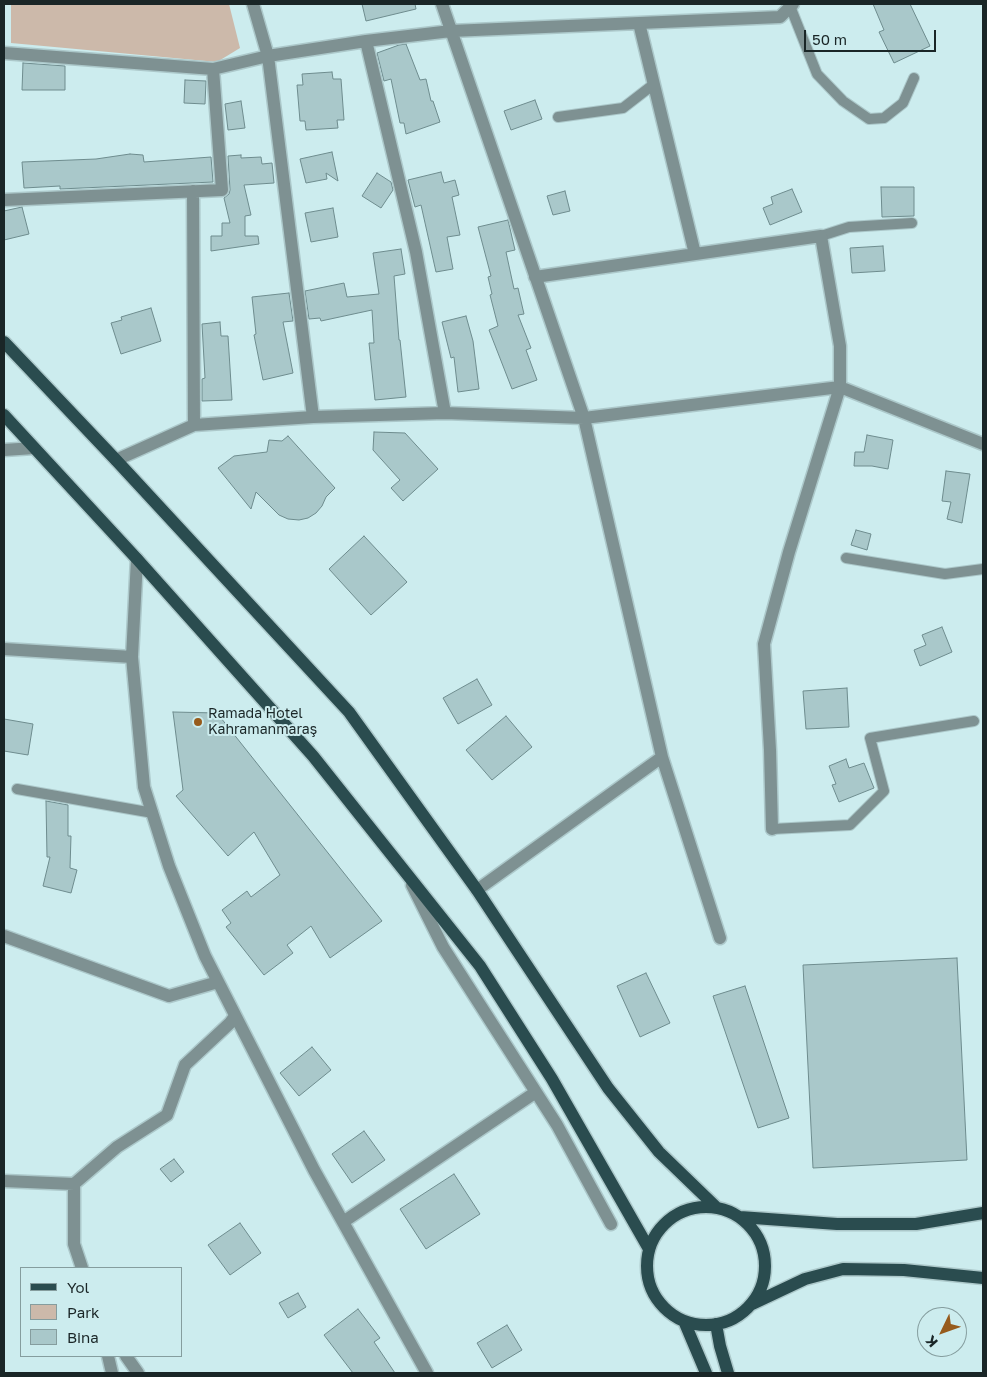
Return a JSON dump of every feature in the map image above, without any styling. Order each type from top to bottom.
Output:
[{"type":"main road","points":[[4,342],[350,712],[477,890],[608,1088],[659,1152],[717,1208]]},
{"type":"main road","points":[[4,415],[137,559],[313,756],[480,966],[552,1079],[649,1249]]},
{"type":"main road","points":[[752,1304],[763,1283],[766,1270],[765,1258],[757,1235],[740,1217],[729,1211],[717,1208],[692,1208],[670,1219],[661,1228],[649,1249],[647,1262],[648,1274],[656,1297],[668,1311],[684,1321],[696,1324],[716,1324],[732,1320],[752,1304],[804,1280],[843,1269],[904,1270],[983,1278]]},
{"type":"main road","points":[[740,1217],[836,1224],[916,1224],[983,1213]]},
{"type":"main road","points":[[684,1321],[706,1373]]},
{"type":"main road","points":[[716,1324],[728,1373]]},
{"type":"street","points":[[253,4],[268,56],[313,417]]},
{"type":"street","points":[[442,4],[584,418],[662,757],[720,938]]},
{"type":"street","points":[[4,53],[213,69],[268,56],[366,41],[451,31],[780,17],[791,5]]},
{"type":"street","points":[[639,23],[695,254]]},
{"type":"street","points":[[366,41],[416,252],[445,413]]},
{"type":"street","points":[[4,200],[222,190],[213,69]]},
{"type":"street","points":[[193,191],[194,425]]},
{"type":"street","points":[[536,277],[821,236],[840,346],[840,387],[789,552],[764,644],[772,829]]},
{"type":"street","points":[[116,460],[194,425],[313,417],[445,413],[584,418],[840,387],[983,444]]},
{"type":"street","points":[[4,450],[34,448]]},
{"type":"street","points":[[137,559],[132,657],[144,786],[169,866],[205,956],[235,1016],[314,1170],[427,1373]]},
{"type":"street","points":[[4,649],[132,657]]},
{"type":"street","points":[[477,890],[662,757]]},
{"type":"street","points":[[406,874],[443,947],[557,1125],[610,1224]]},
{"type":"street","points":[[4,936],[169,996],[218,982]]},
{"type":"street","points":[[4,1181],[74,1184],[116,1147],[167,1115],[185,1065],[235,1016]]},
{"type":"street","points":[[343,1222],[536,1092]]},
{"type":"street","points":[[74,1184],[74,1244],[82,1267]]},
{"type":"street","points":[[108,1357],[112,1373]]},
{"type":"street","points":[[127,1357],[138,1373]]},
{"type":"lane","points":[[791,5],[817,74],[843,101],[869,119],[884,118],[902,103],[914,78]]},
{"type":"lane","points":[[558,117],[623,108],[654,84]]},
{"type":"lane","points":[[821,236],[849,227],[912,224]]},
{"type":"lane","points":[[846,558],[945,574],[983,569]]},
{"type":"lane","points":[[772,829],[850,825],[884,791],[870,738],[974,720]]},
{"type":"lane","points":[[17,789],[153,813]]},
{"type":"green space","points":[[11,4],[229,4],[240,48],[217,62],[11,43]]},
{"type":"building","points":[[362,4],[415,4],[416,9],[366,21]]},
{"type":"building","points":[[873,4],[910,4],[930,46],[894,63],[879,32],[884,30]]},
{"type":"building","points":[[406,44],[420,80],[426,79],[431,101],[433,101],[440,122],[406,134],[404,123],[400,123],[391,79],[384,81],[377,53]]},
{"type":"building","points":[[23,63],[65,66],[65,90],[22,90]]},
{"type":"building","points":[[332,72],[333,79],[341,79],[344,120],[337,120],[338,128],[306,130],[305,121],[300,121],[297,85],[303,85],[302,74]]},
{"type":"building","points":[[185,80],[206,81],[205,104],[184,103]]},
{"type":"building","points":[[535,100],[542,119],[511,130],[504,111]]},
{"type":"building","points":[[241,101],[245,128],[228,130],[225,104]]},
{"type":"building","points":[[332,152],[338,181],[326,173],[327,179],[306,183],[300,159]]},
{"type":"building","points":[[130,154],[143,155],[144,162],[211,157],[213,182],[60,189],[60,186],[24,188],[22,162],[96,159]]},
{"type":"building","points":[[241,155],[241,158],[261,157],[262,164],[272,163],[274,183],[244,185],[251,215],[245,216],[245,236],[258,236],[259,244],[211,251],[211,236],[222,236],[222,223],[230,223],[224,198],[229,194],[230,190],[228,156]]},
{"type":"building","points":[[441,172],[444,183],[455,180],[459,195],[452,197],[460,235],[447,237],[453,269],[436,272],[421,205],[415,207],[408,180]]},
{"type":"building","points":[[377,173],[391,182],[393,190],[381,208],[362,196]]},
{"type":"building","points":[[881,187],[914,187],[914,216],[882,217]]},
{"type":"building","points":[[792,189],[802,212],[770,225],[763,208],[773,204],[771,197]]},
{"type":"building","points":[[565,191],[570,211],[553,215],[547,196]]},
{"type":"building","points":[[22,207],[29,234],[4,240],[4,211]]},
{"type":"building","points":[[333,208],[338,237],[311,242],[305,213]]},
{"type":"building","points":[[508,220],[515,250],[506,252],[514,289],[518,288],[524,314],[518,315],[531,348],[526,350],[537,380],[512,389],[489,330],[498,326],[490,295],[492,294],[488,277],[491,276],[478,227]]},
{"type":"building","points":[[883,246],[885,271],[852,273],[850,248]]},
{"type":"building","points":[[401,249],[405,274],[394,276],[406,397],[375,400],[369,343],[374,343],[372,310],[321,321],[320,318],[309,319],[305,291],[344,283],[347,297],[379,294],[373,253]]},
{"type":"building","points":[[289,293],[293,321],[283,322],[293,373],[263,380],[254,335],[256,334],[252,297]]},
{"type":"building","points":[[151,308],[161,341],[121,354],[111,323],[122,320],[121,317]]},
{"type":"building","points":[[466,316],[473,341],[479,389],[458,392],[454,357],[451,358],[442,322]]},
{"type":"building","points":[[220,322],[221,336],[228,336],[232,400],[202,401],[202,379],[205,378],[202,324]]},
{"type":"building","points":[[374,432],[405,433],[438,469],[403,501],[391,488],[400,480],[373,450]]},
{"type":"building","points":[[867,435],[893,440],[888,469],[872,466],[854,466],[855,452],[864,452]]},
{"type":"building","points":[[288,436],[335,488],[326,497],[316,513],[308,518],[299,520],[288,519],[279,515],[256,492],[251,509],[218,468],[234,456],[267,452],[269,440],[282,441]]},
{"type":"building","points":[[946,471],[970,474],[962,523],[947,519],[951,502],[942,501]]},
{"type":"building","points":[[856,530],[871,534],[867,550],[851,545]]},
{"type":"building","points":[[364,536],[407,582],[371,615],[329,569]]},
{"type":"building","points":[[942,627],[952,652],[920,666],[914,650],[926,645],[922,635]]},
{"type":"building","points":[[477,679],[492,705],[458,724],[443,698]]},
{"type":"building","points":[[847,688],[849,727],[806,729],[803,691]]},
{"type":"building","points":[[173,712],[217,713],[382,921],[330,958],[311,926],[287,945],[293,953],[264,975],[226,927],[231,923],[222,910],[247,891],[251,897],[280,875],[254,832],[228,856],[176,796],[183,790]]},
{"type":"building","points":[[506,716],[532,747],[492,780],[466,750]]},
{"type":"building","points":[[4,719],[33,724],[28,755],[4,751]]},
{"type":"building","points":[[846,759],[849,768],[864,763],[874,788],[839,802],[832,785],[836,784],[829,766]]},
{"type":"building","points":[[46,801],[68,805],[68,836],[71,836],[70,868],[77,870],[71,893],[43,886],[50,857],[47,857]]},
{"type":"building","points":[[957,958],[967,1160],[813,1168],[803,965]]},
{"type":"building","points":[[646,973],[670,1023],[640,1037],[617,986]]},
{"type":"building","points":[[745,986],[789,1118],[758,1128],[713,996]]},
{"type":"building","points":[[312,1047],[331,1070],[299,1096],[280,1073]]},
{"type":"building","points":[[364,1131],[385,1160],[352,1183],[332,1154]]},
{"type":"building","points":[[174,1159],[184,1172],[171,1182],[160,1169]]},
{"type":"building","points":[[454,1174],[480,1214],[426,1249],[400,1209]]},
{"type":"building","points":[[240,1223],[261,1253],[230,1275],[208,1245]]},
{"type":"building","points":[[298,1293],[306,1307],[288,1318],[279,1303]]},
{"type":"building","points":[[358,1309],[380,1338],[374,1342],[395,1373],[353,1373],[324,1335]]},
{"type":"building","points":[[507,1325],[522,1350],[492,1368],[477,1343]]},
{"type":"place","name":"Ramada Hotel Kahramanmaraş","points":[[198,722]]}]
